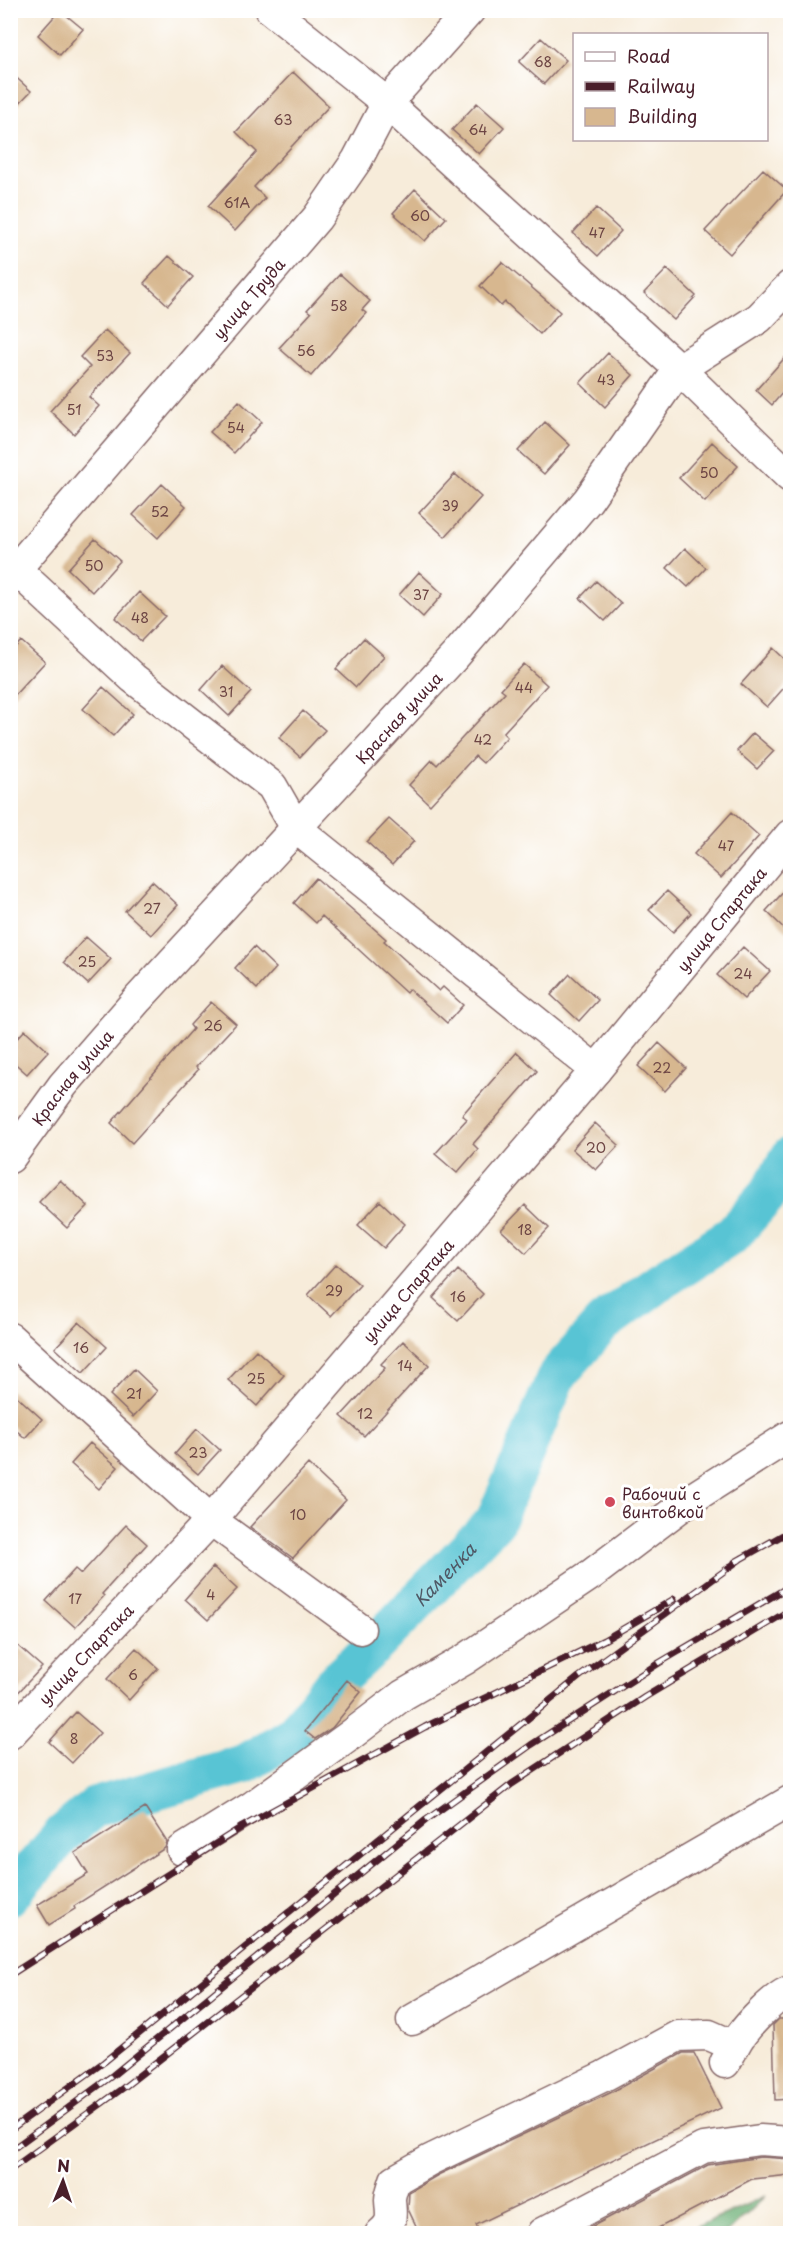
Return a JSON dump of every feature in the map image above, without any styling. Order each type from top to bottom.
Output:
[{"type":"street","points":[[271,10],[387,103],[679,369],[790,477]]},
{"type":"street","name":"улица Труда","points":[[12,570],[318,218],[357,160],[387,103],[470,10]]},
{"type":"street","name":"Красная улица","points":[[10,1158],[63,1085],[130,1007],[455,656],[588,500],[679,369],[759,318],[790,286]]},
{"type":"street","points":[[12,570],[133,678],[272,786],[296,828],[596,1070]]},
{"type":"street","name":"улица Спартака","points":[[10,1734],[211,1520],[596,1070],[790,835]]},
{"type":"street","points":[[10,1338],[211,1520],[360,1629]]},
{"type":"street","points":[[182,1850],[252,1806],[403,1695],[484,1647],[592,1574],[691,1499],[790,1436]]},
{"type":"street","points":[[412,2020],[790,1801]]},
{"type":"street","points":[[380,2234],[388,2226],[392,2215],[390,2197],[395,2180],[430,2160],[604,2076],[678,2036],[709,2035],[729,2056],[739,2037],[761,2014],[790,1991]]},
{"type":"street","points":[[542,2233],[703,2148],[760,2140],[790,2142]]},
{"type":"green space","points":[[766,2196],[727,2233],[686,2233],[707,2222]]},
{"type":"building","points":[[60,10],[83,29],[60,55],[38,35]]},
{"type":"building","points":[[541,38],[566,60],[544,84],[519,62]]},
{"type":"building","points":[[10,72],[31,91],[10,113]]},
{"type":"building","points":[[293,72],[329,106],[254,187],[265,198],[235,231],[208,206],[257,152],[236,132]]},
{"type":"building","points":[[477,103],[504,127],[479,154],[452,130]]},
{"type":"building","points":[[763,169],[787,190],[730,254],[705,231]]},
{"type":"building","points":[[415,189],[446,218],[425,241],[393,213]]},
{"type":"building","points":[[596,208],[621,231],[598,256],[573,233]]},
{"type":"building","points":[[169,256],[193,277],[168,305],[144,283]]},
{"type":"building","points":[[502,262],[560,312],[540,334],[505,302],[501,306],[480,286]]},
{"type":"building","points":[[667,269],[696,296],[674,320],[644,293]]},
{"type":"building","points":[[340,274],[370,301],[362,310],[366,313],[311,376],[279,348],[311,313],[307,310]]},
{"type":"building","points":[[105,330],[130,353],[89,397],[99,406],[74,434],[50,411],[90,367],[80,357]]},
{"type":"building","points":[[790,352],[790,384],[772,405],[756,390]]},
{"type":"building","points":[[608,353],[633,375],[605,407],[580,383]]},
{"type":"building","points":[[239,401],[262,422],[234,453],[210,432]]},
{"type":"building","points":[[545,422],[570,445],[544,474],[518,451]]},
{"type":"building","points":[[712,442],[738,466],[705,502],[679,478]]},
{"type":"building","points":[[455,474],[481,497],[445,537],[419,513]]},
{"type":"building","points":[[162,484],[186,506],[158,538],[133,515]]},
{"type":"building","points":[[95,539],[120,561],[92,592],[68,569]]},
{"type":"building","points":[[685,548],[706,568],[688,587],[667,568]]},
{"type":"building","points":[[419,572],[443,594],[423,617],[399,595]]},
{"type":"building","points":[[596,581],[621,604],[605,621],[580,598]]},
{"type":"building","points":[[139,592],[165,616],[141,641],[115,618]]},
{"type":"building","points":[[364,638],[384,656],[356,687],[336,669]]},
{"type":"building","points":[[21,641],[45,662],[10,700],[10,653]]},
{"type":"building","points":[[773,648],[790,664],[790,681],[767,707],[741,684]]},
{"type":"building","points":[[524,664],[547,685],[503,733],[507,737],[483,763],[475,756],[430,805],[409,785],[432,760],[437,765],[505,692],[501,689]]},
{"type":"building","points":[[222,666],[251,692],[229,716],[201,690]]},
{"type":"building","points":[[103,687],[133,714],[113,736],[83,709]]},
{"type":"building","points":[[303,711],[325,730],[300,757],[279,738]]},
{"type":"building","points":[[753,733],[774,751],[757,769],[737,751]]},
{"type":"building","points":[[732,812],[759,836],[721,878],[694,854]]},
{"type":"building","points":[[389,819],[414,841],[392,865],[367,842]]},
{"type":"building","points":[[316,878],[386,939],[384,941],[439,991],[443,987],[463,1005],[447,1023],[409,989],[406,993],[322,916],[316,923],[294,903]]},
{"type":"building","points":[[152,881],[178,905],[151,935],[125,911]]},
{"type":"building","points":[[790,885],[790,934],[766,911]]},
{"type":"building","points":[[667,891],[691,913],[673,932],[649,910]]},
{"type":"building","points":[[86,937],[111,959],[88,984],[64,962]]},
{"type":"building","points":[[254,947],[276,968],[257,989],[235,968]]},
{"type":"building","points":[[743,947],[770,971],[744,999],[717,975]]},
{"type":"building","points":[[570,974],[598,1000],[579,1021],[551,995]]},
{"type":"building","points":[[211,1002],[236,1024],[196,1067],[198,1070],[132,1143],[111,1123],[193,1029],[190,1025]]},
{"type":"building","points":[[25,1030],[48,1051],[27,1074],[10,1059],[10,1046]]},
{"type":"building","points":[[659,1043],[686,1068],[665,1091],[638,1066]]},
{"type":"building","points":[[517,1052],[537,1071],[473,1144],[478,1149],[457,1173],[435,1154],[467,1119],[462,1115]]},
{"type":"building","points":[[595,1123],[619,1145],[596,1170],[572,1149]]},
{"type":"building","points":[[60,1180],[88,1206],[67,1228],[39,1202]]},
{"type":"building","points":[[380,1201],[405,1224],[384,1248],[358,1225]]},
{"type":"building","points":[[525,1205],[549,1228],[526,1253],[501,1230]]},
{"type":"building","points":[[336,1264],[360,1285],[331,1316],[308,1295]]},
{"type":"building","points":[[458,1270],[483,1294],[458,1321],[433,1298]]},
{"type":"building","points":[[79,1322],[107,1347],[83,1373],[55,1348]]},
{"type":"building","points":[[403,1341],[429,1365],[364,1436],[341,1416],[385,1368],[381,1364]]},
{"type":"building","points":[[256,1350],[284,1375],[257,1406],[228,1380]]},
{"type":"building","points":[[134,1369],[157,1391],[133,1417],[110,1395]]},
{"type":"building","points":[[10,1390],[42,1419],[25,1438],[10,1425]]},
{"type":"building","points":[[197,1429],[220,1450],[198,1474],[175,1454]]},
{"type":"building","points":[[90,1443],[118,1467],[99,1489],[71,1464]]},
{"type":"building","points":[[308,1464],[346,1500],[293,1558],[250,1527]]},
{"type":"building","points":[[126,1525],[147,1544],[75,1627],[46,1601],[75,1569],[81,1574]]},
{"type":"building","points":[[213,1567],[237,1589],[208,1620],[185,1599]]},
{"type":"building","points":[[10,1639],[42,1667],[10,1701]]},
{"type":"building","points":[[136,1648],[158,1668],[129,1700],[107,1679]]},
{"type":"building","points":[[347,1680],[361,1692],[332,1728],[315,1739],[305,1731]]},
{"type":"building","points":[[76,1712],[100,1733],[72,1763],[49,1742]]},
{"type":"building","points":[[145,1808],[167,1842],[165,1848],[74,1906],[75,1909],[49,1925],[37,1905],[88,1874],[75,1853]]},
{"type":"building","points":[[779,2019],[790,2019],[790,2099],[775,2100],[773,2025]]},
{"type":"building","points":[[683,2053],[694,2053],[721,2108],[476,2225],[480,2234],[420,2234],[408,2209],[409,2192],[438,2175],[612,2092]]},
{"type":"building","points":[[761,2157],[790,2159],[790,2175],[752,2179],[647,2234],[578,2234],[708,2165]]},
{"type":"waterway","name":"Каменка","points":[[10,1895],[64,1833],[95,1807],[245,1764],[294,1734],[332,1685],[376,1644],[495,1521],[558,1374],[603,1323],[662,1280],[731,1236],[769,1193],[790,1157]]},
{"type":"railway","points":[[735,1562],[790,1531]]},
{"type":"railway","points":[[10,2130],[104,2062],[579,1677],[742,1558]]},
{"type":"railway","points":[[10,2151],[113,2075],[426,1820],[531,1745],[659,1663],[790,1586]]},
{"type":"railway","points":[[10,1975],[242,1827],[425,1727],[604,1640],[674,1599]]},
{"type":"railway","points":[[10,2170],[123,2088],[512,1784],[645,1697],[790,1610]]},
{"type":"place","name":"Рабочий с винтовкой","points":[[610,1502]]}]
